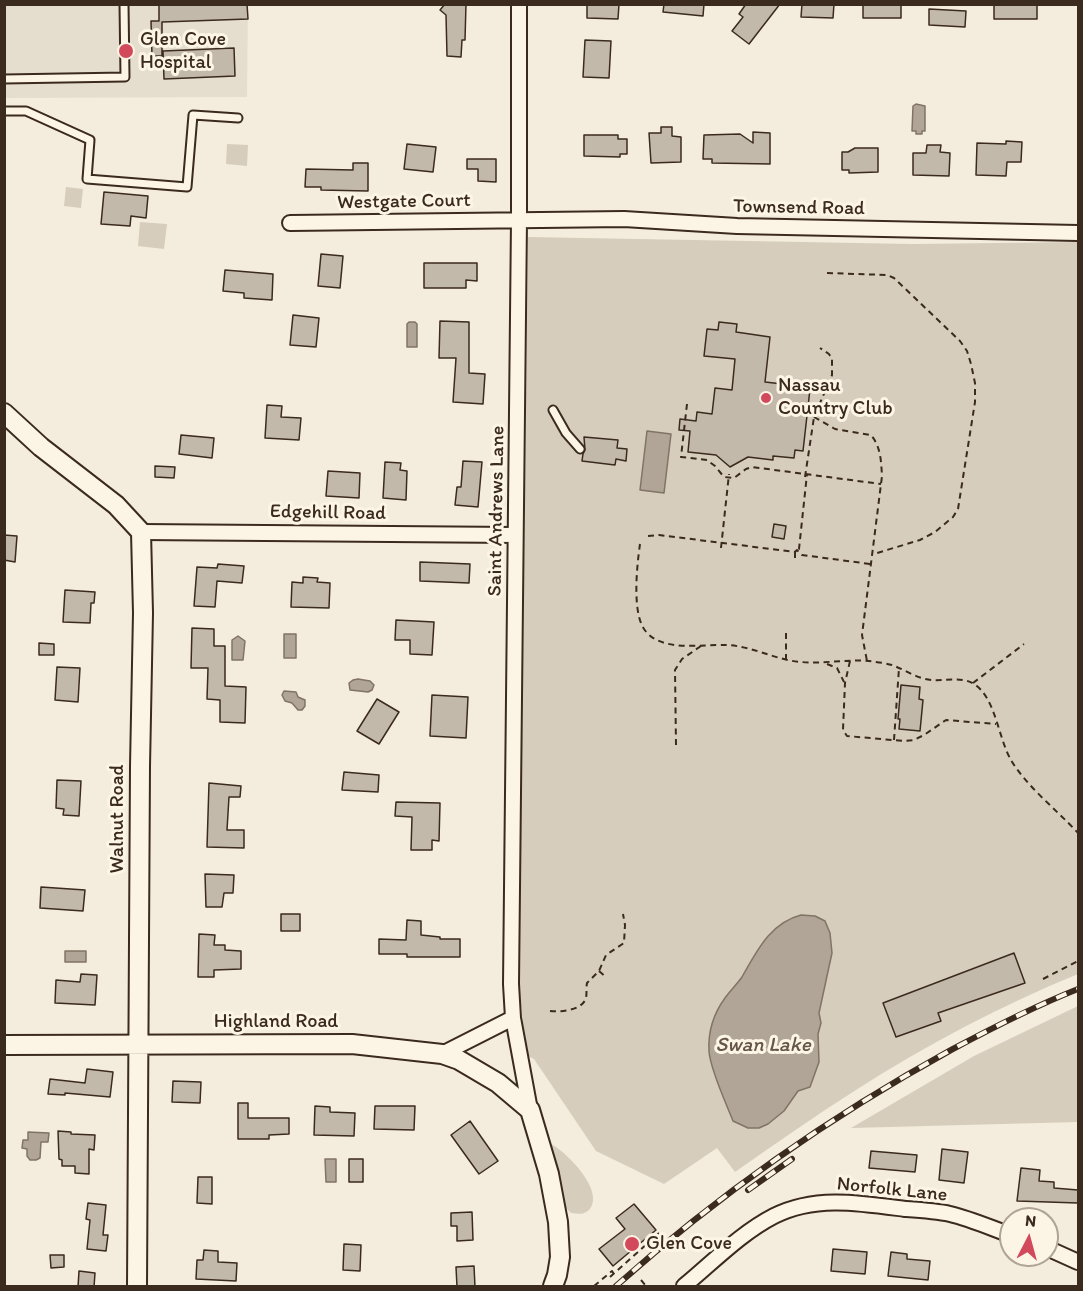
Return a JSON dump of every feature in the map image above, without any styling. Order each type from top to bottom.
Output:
[{"type":"street","name":"Saint Andrews Lane","points":[[519,4],[513,1018],[530,1110]]},
{"type":"street","name":"Townsend Road","points":[[519,220],[624,219],[737,226],[1078,233]]},
{"type":"street","name":"Westgate Court","points":[[290,223],[519,220]]},
{"type":"street","points":[[4,413],[41,447],[116,505],[141,532]]},
{"type":"street","name":"Edgehill Road","points":[[141,532],[515,535]]},
{"type":"street","name":"Walnut Road","points":[[137,1287],[143,613],[141,532]]},
{"type":"street","points":[[442,1054],[513,1018]]},
{"type":"street","name":"Highland Road","points":[[4,1045],[352,1044],[442,1054],[479,1070],[518,1098],[530,1110]]},
{"type":"street","points":[[530,1110],[549,1174],[558,1222],[560,1257],[552,1287]]},
{"type":"street","name":"Norfolk Lane","points":[[684,1287],[749,1232],[775,1216],[816,1203],[873,1204],[950,1214],[999,1231]]},
{"type":"street","points":[[1059,1253],[1078,1262]]},
{"type":"lane","points":[[4,79],[125,77],[124,4]]},
{"type":"lane","points":[[4,111],[26,111],[90,140],[87,179],[187,187],[193,115],[238,118]]},
{"type":"lane","points":[[554,410],[566,433],[580,449]]},
{"type":"path","points":[[827,273],[887,275],[894,278],[960,341],[967,351],[975,383],[973,422],[958,509],[946,524],[920,540],[872,553]]},
{"type":"path","points":[[795,558],[814,417],[832,375],[832,359],[820,348]]},
{"type":"path","points":[[687,404],[681,457],[707,460],[724,477],[734,478],[752,467],[881,484]]},
{"type":"path","points":[[814,417],[835,429],[871,435],[880,455],[881,484],[862,635],[867,661]]},
{"type":"path","points":[[721,548],[729,476]]},
{"type":"path","points":[[648,536],[659,535],[796,551],[802,555],[870,564]]},
{"type":"path","points":[[640,544],[638,609],[645,630],[654,639],[669,644],[748,647],[801,662],[867,661],[890,664],[926,679],[942,681],[958,679],[973,682],[988,699],[1010,760],[1023,778],[1078,834]]},
{"type":"path","points":[[786,633],[786,659]]},
{"type":"path","points":[[973,682],[1024,644]]},
{"type":"path","points":[[676,745],[675,670],[682,658],[703,645]]},
{"type":"path","points":[[850,661],[845,683],[843,730],[847,736],[914,740],[946,720],[996,724]]},
{"type":"path","points":[[824,663],[837,668],[845,683]]},
{"type":"path","points":[[894,740],[899,669]]},
{"type":"path","points":[[550,1011],[560,1012],[582,1004],[586,998],[587,983],[599,971],[606,955],[624,943],[626,925],[623,914]]},
{"type":"path","points":[[1043,979],[1078,960]]},
{"type":"path","points":[[599,971],[606,977]]},
{"type":"path","points":[[610,1277],[659,1233]]},
{"type":"path","points":[[594,1287],[612,1271],[614,1274]]},
{"type":"path","points":[[641,1280],[646,1286]]},
{"type":"shaded area","name":"Glen Cove Hospital","points":[[4,5],[248,5],[247,97],[5,98]]},
{"type":"shaded area","points":[[227,144],[248,145],[247,166],[226,164]]},
{"type":"shaded area","points":[[66,187],[83,189],[81,208],[64,206]]},
{"type":"shaded area","points":[[140,222],[167,224],[164,249],[138,246]]},
{"type":"shaded area","name":"Nassau Country Club","points":[[528,237],[912,244],[1078,242],[1078,974],[993,1012],[910,1057],[825,1110],[735,1172],[717,1148],[664,1184],[596,1151],[534,1059],[526,1055],[519,984]]},
{"type":"shaded area","points":[[1078,1006],[1078,1122],[851,1128],[974,1056]]},
{"type":"shaded area","points":[[551,1144],[575,1164],[589,1183],[593,1202],[585,1213],[571,1213],[566,1208]]},
{"type":"water","points":[[916,104],[925,106],[925,131],[922,131],[922,134],[912,131],[913,106]]},
{"type":"water","points":[[409,322],[417,324],[417,347],[407,347],[407,324]]},
{"type":"water","points":[[647,431],[671,434],[664,493],[640,490]]},
{"type":"water","points":[[284,634],[296,634],[296,658],[284,658]]},
{"type":"water","points":[[238,636],[245,641],[243,660],[232,660],[232,640]]},
{"type":"water","points":[[358,679],[370,681],[374,685],[372,690],[368,692],[350,690],[349,683]]},
{"type":"water","points":[[284,691],[296,692],[298,697],[305,700],[302,710],[298,710],[292,703],[285,701],[282,695]]},
{"type":"water","name":"Swan Lake","points":[[801,915],[815,916],[825,921],[830,933],[832,953],[819,1013],[821,1023],[818,1034],[819,1062],[810,1087],[798,1091],[784,1111],[768,1124],[759,1128],[748,1128],[733,1121],[719,1086],[709,1051],[711,1030],[721,1004],[742,977],[766,939],[781,924]]},
{"type":"water","points":[[65,951],[86,951],[86,962],[65,962]]},
{"type":"water","points":[[28,1132],[49,1133],[48,1142],[41,1142],[40,1158],[36,1160],[30,1160],[27,1156],[27,1149],[22,1148],[23,1140],[28,1140]]},
{"type":"water","points":[[325,1159],[336,1159],[336,1182],[326,1182]]},
{"type":"building","points":[[159,4],[247,4],[248,19],[162,22],[162,56],[152,56],[151,21],[159,21]]},
{"type":"building","points":[[445,4],[466,4],[465,40],[462,40],[461,57],[447,56],[446,15],[440,10]]},
{"type":"building","points":[[587,4],[619,4],[618,19],[587,18]]},
{"type":"building","points":[[664,4],[704,4],[703,16],[663,12]]},
{"type":"building","points":[[746,4],[780,4],[749,44],[732,31],[743,17],[739,14]]},
{"type":"building","points":[[802,4],[834,4],[833,18],[801,17]]},
{"type":"building","points":[[863,4],[901,4],[901,18],[863,18]]},
{"type":"building","points":[[994,4],[1037,4],[1037,19],[994,19]]},
{"type":"building","points":[[929,9],[966,11],[965,27],[929,25]]},
{"type":"building","points":[[585,40],[611,41],[609,78],[583,77]]},
{"type":"building","points":[[234,48],[235,76],[164,79],[163,51]]},
{"type":"building","points":[[661,127],[672,127],[672,136],[681,137],[681,162],[651,163],[649,133],[661,133]]},
{"type":"building","points":[[753,132],[770,133],[770,164],[712,163],[712,159],[703,159],[704,135],[740,134],[753,143]]},
{"type":"building","points":[[584,135],[618,135],[618,139],[627,139],[627,154],[620,154],[620,157],[584,156]]},
{"type":"building","points":[[1006,141],[1022,142],[1021,162],[1007,162],[1006,176],[976,175],[977,143],[1006,144]]},
{"type":"building","points":[[407,144],[436,147],[433,172],[404,169]]},
{"type":"building","points":[[927,145],[941,145],[940,152],[950,153],[949,176],[913,175],[913,153],[926,153]]},
{"type":"building","points":[[855,148],[878,148],[878,172],[849,173],[849,170],[842,170],[842,152]]},
{"type":"building","points":[[467,159],[496,159],[496,182],[478,181],[478,169],[467,169]]},
{"type":"building","points":[[353,163],[368,163],[368,191],[321,190],[321,187],[305,187],[306,169],[353,170]]},
{"type":"building","points":[[104,192],[148,196],[146,218],[131,216],[130,226],[101,224]]},
{"type":"building","points":[[321,254],[343,256],[340,288],[318,286]]},
{"type":"building","points":[[424,263],[477,263],[477,281],[466,280],[466,288],[424,288]]},
{"type":"building","points":[[225,270],[273,274],[272,300],[244,298],[244,293],[223,291]]},
{"type":"building","points":[[293,315],[319,318],[316,347],[290,345]]},
{"type":"building","points":[[440,321],[469,322],[469,373],[485,374],[483,404],[453,402],[456,358],[439,358]]},
{"type":"building","name":"Nassau Country Club","points":[[719,322],[737,324],[736,332],[770,337],[765,382],[807,385],[810,389],[803,451],[795,450],[794,458],[773,456],[773,460],[748,457],[730,467],[716,455],[688,452],[690,431],[679,430],[680,419],[696,421],[697,412],[712,414],[715,388],[732,390],[735,359],[704,356],[707,329],[718,330]]},
{"type":"building","points":[[267,405],[282,406],[281,417],[301,418],[299,440],[265,438]]},
{"type":"building","points":[[181,435],[214,438],[212,458],[179,454]]},
{"type":"building","points":[[584,437],[618,440],[617,448],[627,449],[626,461],[616,459],[615,465],[582,461],[585,450]]},
{"type":"building","points":[[463,461],[482,462],[478,507],[455,505],[457,487],[461,487]]},
{"type":"building","points":[[385,462],[401,463],[400,470],[407,471],[406,500],[383,498]]},
{"type":"building","points":[[155,466],[175,467],[174,478],[155,477]]},
{"type":"building","points":[[328,471],[360,473],[359,498],[326,496]]},
{"type":"building","points":[[774,524],[786,526],[784,539],[772,537]]},
{"type":"building","points":[[4,535],[17,536],[15,562],[4,560]]},
{"type":"building","points":[[420,562],[470,564],[469,583],[420,581]]},
{"type":"building","points":[[218,564],[244,566],[242,583],[217,581],[215,607],[194,606],[197,567],[217,568]]},
{"type":"building","points":[[303,577],[318,578],[317,582],[330,583],[329,608],[291,607],[292,582],[303,583]]},
{"type":"building","points":[[65,590],[95,592],[94,603],[91,603],[90,623],[63,622]]},
{"type":"building","points":[[396,620],[434,622],[432,655],[410,654],[410,640],[395,640]]},
{"type":"building","points":[[192,628],[214,629],[214,646],[225,646],[225,686],[246,687],[245,723],[220,722],[220,700],[207,699],[208,668],[191,668]]},
{"type":"building","points":[[39,643],[54,644],[54,655],[39,655]]},
{"type":"building","points":[[57,667],[80,668],[78,702],[55,700]]},
{"type":"building","points":[[901,685],[920,687],[919,699],[923,700],[920,731],[899,729]]},
{"type":"building","points":[[432,695],[468,697],[466,738],[430,736]]},
{"type":"building","points":[[377,699],[399,712],[379,744],[357,731]]},
{"type":"building","points":[[344,772],[379,775],[378,792],[342,790]]},
{"type":"building","points":[[57,780],[81,781],[79,816],[63,815],[64,809],[56,808]]},
{"type":"building","points":[[209,783],[241,786],[240,797],[229,797],[227,830],[244,830],[244,848],[207,847]]},
{"type":"building","points":[[396,802],[440,803],[439,841],[432,840],[432,850],[411,850],[412,817],[395,816]]},
{"type":"building","points":[[205,874],[234,875],[233,893],[224,893],[222,907],[206,907]]},
{"type":"building","points":[[41,887],[85,890],[83,911],[40,908]]},
{"type":"building","points":[[281,914],[300,914],[300,931],[281,931]]},
{"type":"building","points":[[407,920],[421,921],[421,935],[440,937],[440,939],[460,939],[460,957],[407,957],[407,954],[379,954],[379,939],[406,940]]},
{"type":"building","points":[[199,934],[215,935],[214,945],[225,945],[225,950],[241,951],[241,969],[214,970],[214,977],[198,977]]},
{"type":"building","points":[[1014,953],[1025,983],[938,1013],[941,1021],[896,1037],[883,1003]]},
{"type":"building","points":[[81,974],[97,975],[95,1005],[55,1003],[56,980],[80,982]]},
{"type":"building","points":[[87,1069],[113,1072],[110,1097],[65,1093],[65,1095],[48,1094],[50,1079],[85,1083]]},
{"type":"building","points":[[173,1081],[201,1082],[200,1103],[172,1102]]},
{"type":"building","points":[[238,1103],[248,1103],[248,1118],[289,1118],[289,1134],[269,1135],[269,1139],[238,1139]]},
{"type":"building","points":[[315,1106],[330,1107],[330,1112],[355,1113],[354,1136],[314,1135]]},
{"type":"building","points":[[375,1106],[415,1106],[414,1130],[374,1129]]},
{"type":"building","points":[[470,1121],[498,1161],[479,1174],[451,1135]]},
{"type":"building","points":[[58,1131],[95,1135],[94,1150],[89,1149],[89,1174],[75,1173],[75,1166],[62,1166],[62,1160],[59,1159]]},
{"type":"building","points":[[942,1149],[968,1152],[964,1183],[939,1180]]},
{"type":"building","points":[[871,1151],[917,1155],[915,1172],[869,1168]]},
{"type":"building","points":[[349,1159],[363,1159],[363,1182],[349,1182]]},
{"type":"building","points":[[1021,1168],[1040,1170],[1039,1181],[1054,1182],[1054,1188],[1078,1190],[1078,1203],[1017,1201]]},
{"type":"building","points":[[198,1177],[212,1177],[212,1204],[197,1203]]},
{"type":"building","points":[[88,1203],[106,1205],[103,1235],[108,1235],[106,1251],[87,1249],[90,1220],[86,1219]]},
{"type":"building","name":"Glen Cove","points":[[634,1204],[656,1230],[613,1266],[599,1249],[625,1229],[616,1218]]},
{"type":"building","points":[[472,1212],[473,1240],[457,1241],[457,1226],[451,1226],[451,1213]]},
{"type":"building","points":[[344,1244],[361,1245],[360,1271],[343,1270]]},
{"type":"building","points":[[833,1249],[867,1252],[865,1274],[831,1271]]},
{"type":"building","points":[[204,1250],[218,1251],[218,1262],[237,1263],[236,1281],[196,1279],[197,1260],[203,1260]]},
{"type":"building","points":[[891,1252],[907,1254],[907,1259],[930,1261],[928,1280],[888,1276]]},
{"type":"building","points":[[50,1255],[64,1255],[64,1267],[51,1268]]},
{"type":"building","points":[[474,1266],[475,1287],[457,1287],[456,1267]]},
{"type":"building","points":[[79,1271],[95,1273],[94,1287],[78,1287]]},
{"type":"railway","points":[[616,1286],[694,1220],[735,1189],[862,1102],[951,1050],[1078,989]]},
{"type":"railway","points":[[748,1190],[792,1159]]},
{"type":"place","name":"Glen Cove Hospital","points":[[126,51]]},
{"type":"place","name":"Nassau Country Club","points":[[766,398]]},
{"type":"place","name":"Glen Cove","points":[[632,1244]]}]
